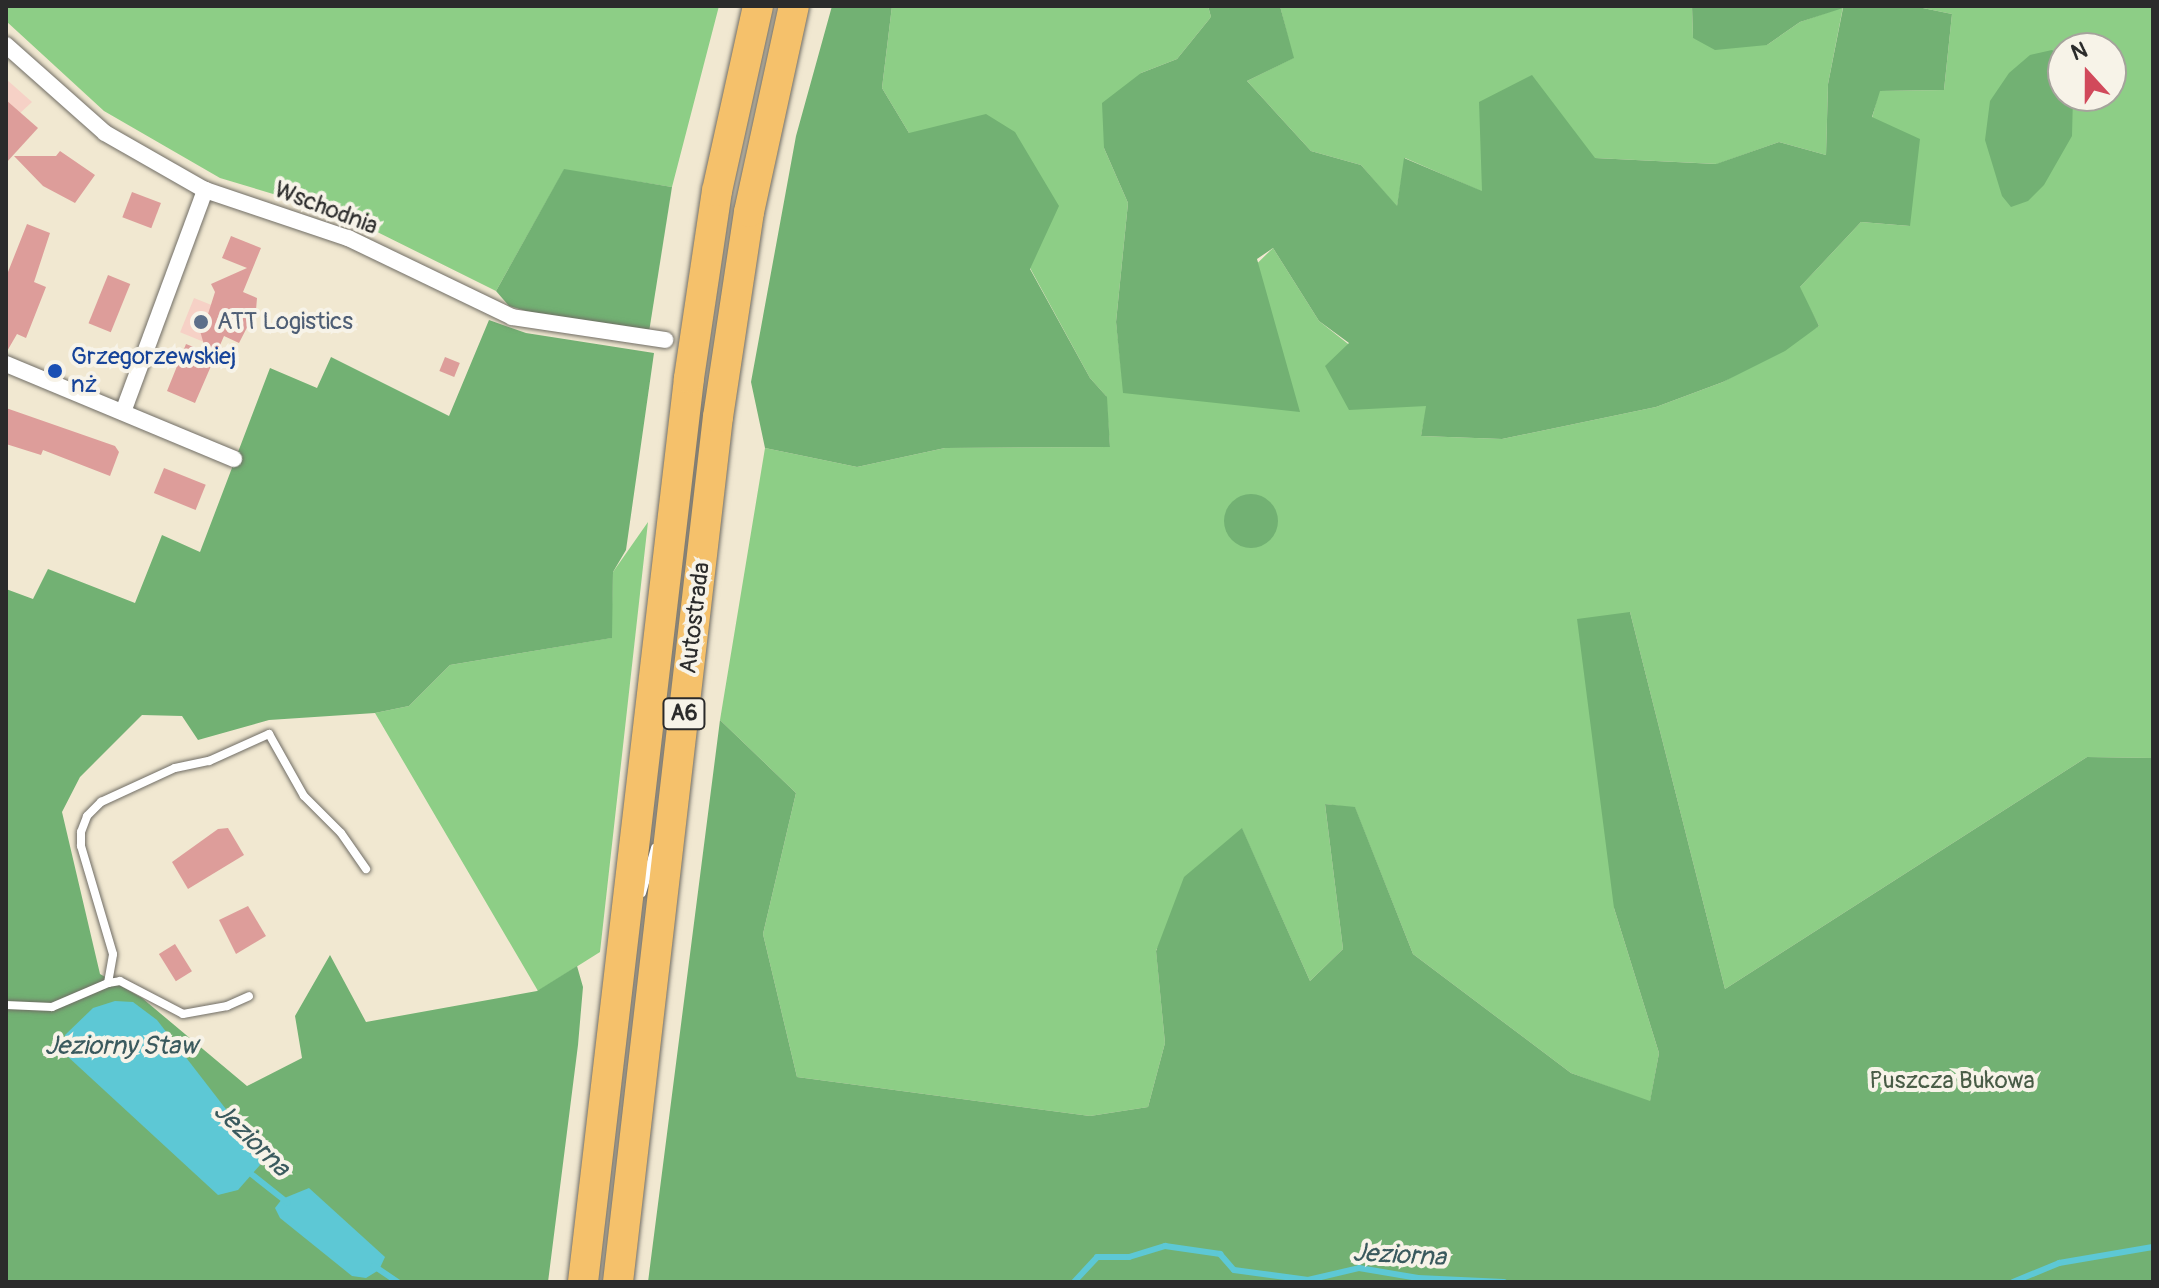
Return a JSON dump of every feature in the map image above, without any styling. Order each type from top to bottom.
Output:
[{"type":"highway","name":"Autostrada","points":[[583,1282],[698,310],[717,191],[758,6]]},
{"type":"highway","name":"Autostrada","points":[[618,1282],[723,383],[762,145],[794,6]]},
{"type":"street","name":"Wschodnia","points":[[6,45],[105,133],[205,190],[348,238],[512,317],[665,340]]},
{"type":"street","points":[[123,412],[205,190]]},
{"type":"street","points":[[6,364],[234,459]]},
{"type":"lane","points":[[108,983],[113,954],[81,846],[81,832],[87,816],[101,802],[175,768],[209,761],[269,734],[304,796],[341,833],[366,869]]},
{"type":"lane","points":[[619,976],[679,759]]},
{"type":"lane","points":[[642,771],[654,976]]},
{"type":"lane","points":[[6,1005],[52,1007],[108,983],[120,981],[183,1014],[227,1006],[249,996]]},
{"type":"shaded area","points":[[6,79],[32,102],[6,126]]},
{"type":"shaded area","points":[[194,298],[226,311],[213,345],[180,332]]},
{"type":"green space","points":[[6,6],[719,6],[672,187],[564,170],[496,291],[343,215],[220,178],[104,111],[6,21]]},
{"type":"green space","points":[[832,6],[892,6],[882,88],[909,133],[986,114],[1015,132],[1059,206],[1030,269],[1090,378],[1107,397],[1110,447],[945,448],[857,467],[765,448],[751,382],[796,136]]},
{"type":"green space","points":[[892,6],[1208,6],[1211,17],[1177,59],[1141,73],[1104,148],[1128,203],[1116,322],[1124,393],[1273,248],[1319,321],[1427,406],[1421,436],[1502,439],[1656,407],[1723,382],[1819,326],[1799,288],[1861,222],[1910,226],[1872,118],[1879,91],[1944,90],[1952,14],[1913,6],[2153,6],[2153,758],[2087,757],[1725,989],[1630,612],[1614,908],[1659,1053],[1650,1102],[1571,1073],[1413,954],[1355,808],[1325,804],[1343,949],[1310,981],[1242,829],[1156,950],[1165,1043],[1148,1107],[1090,1116],[797,1077],[763,934],[796,793],[720,720],[765,448],[857,467],[945,448],[1110,447],[1106,396],[1090,378],[1030,268],[909,133],[882,88]]},
{"type":"green space","points":[[1208,6],[1280,6],[1294,58],[1247,81],[1311,151],[1361,165],[1397,206],[1404,158],[1482,191],[1479,102],[1532,75],[1595,158],[1716,164],[1779,142],[1826,155],[1828,84],[1843,8],[1800,22],[1767,45],[1715,50],[1693,38],[1692,6],[1913,6],[1952,14],[1944,90],[1880,91],[1872,117],[1920,139],[1910,226],[1861,222],[1800,287],[1819,326],[1785,351],[1723,382],[1656,407],[1502,439],[1421,436],[1426,406],[1349,410],[1325,366],[1349,343],[1319,321],[1273,248],[1257,259],[1300,412],[1123,393],[1116,322],[1128,203],[1104,148],[1102,103],[1141,73],[1177,59],[1211,17]]},
{"type":"green space","points":[[1280,6],[1692,6],[1693,38],[1767,45],[1800,22],[1843,7],[1828,84],[1826,155],[1779,142],[1717,164],[1595,158],[1483,192],[1405,158],[1397,207],[1361,165],[1311,151],[1247,81],[1293,58]]},
{"type":"green space","points":[[2047,51],[2047,112],[2073,112],[2072,136],[2044,185],[2028,201],[2011,207],[2002,196],[1985,140],[1990,101],[2009,73],[2030,55]]},
{"type":"green space","points":[[564,169],[672,187],[649,332],[547,317],[509,306],[496,291]]},
{"type":"green space","points":[[489,320],[526,333],[654,353],[626,550],[613,572],[612,638],[450,665],[409,706],[375,713],[269,720],[198,740],[182,716],[142,715],[80,777],[62,812],[100,974],[142,998],[247,1086],[302,1058],[295,1016],[330,955],[366,1022],[537,991],[577,966],[583,987],[578,1045],[548,1282],[6,1282],[6,589],[33,599],[48,569],[135,603],[162,535],[200,552],[270,368],[317,388],[331,357],[449,416]]},
{"type":"green space","points":[[1251,494],[1270,502],[1278,521],[1270,540],[1251,548],[1232,540],[1224,521],[1232,502]]},
{"type":"green space","points":[[648,522],[600,952],[538,991],[375,713],[409,706],[450,665],[611,638],[613,572]]},
{"type":"green space","name":"Puszcza Bukowa","points":[[1630,612],[1725,989],[2087,757],[2153,758],[2153,1282],[648,1282],[720,720],[796,793],[763,934],[797,1077],[1090,1116],[1148,1107],[1165,1043],[1156,951],[1184,877],[1242,828],[1310,981],[1343,949],[1325,804],[1355,807],[1413,954],[1571,1073],[1650,1101],[1659,1053],[1614,908],[1577,619]]},
{"type":"water","name":"Jeziorny Staw","points":[[115,1001],[133,1002],[157,1020],[256,1148],[260,1165],[238,1190],[218,1195],[66,1055],[65,1035],[93,1008]]},
{"type":"water","points":[[309,1188],[385,1257],[379,1270],[366,1278],[352,1276],[280,1218],[275,1208],[282,1199]]},
{"type":"building","points":[[6,100],[38,128],[6,163]]},
{"type":"building","points":[[60,151],[95,175],[75,203],[43,186],[14,156],[56,156]]},
{"type":"building","points":[[132,192],[161,203],[151,228],[122,217]]},
{"type":"building","points":[[27,224],[50,233],[34,282],[46,287],[26,338],[17,334],[6,353],[6,277]]},
{"type":"building","points":[[231,236],[261,248],[243,292],[257,298],[256,310],[239,343],[224,336],[195,403],[167,391],[186,344],[206,352],[197,320],[208,314],[215,292],[211,284],[247,268],[222,258]]},
{"type":"building","points":[[108,275],[130,284],[111,332],[89,323]]},
{"type":"building","points":[[445,357],[460,363],[454,377],[439,371]]},
{"type":"building","points":[[6,408],[115,446],[119,452],[110,476],[43,450],[41,455],[6,444]]},
{"type":"building","points":[[164,468],[206,485],[196,510],[154,493]]},
{"type":"building","points":[[228,828],[244,855],[188,889],[172,862],[218,829]]},
{"type":"building","points":[[248,906],[266,936],[236,954],[219,920]]},
{"type":"building","points":[[175,944],[192,971],[176,981],[159,954]]},
{"type":"waterway","name":"Jeziorna","points":[[250,1173],[288,1203]]},
{"type":"waterway","name":"Jeziorna","points":[[1074,1282],[1097,1257],[1129,1257],[1165,1246],[1220,1254],[1234,1270],[1308,1280],[1359,1268],[1418,1278],[1504,1282]]},
{"type":"waterway","name":"Jeziorna","points":[[2013,1282],[2059,1263],[2153,1247]]},
{"type":"waterway","name":"Jeziorna","points":[[374,1266],[398,1282]]},
{"type":"place","name":"ATT Logistics","points":[[201,322]]},
{"type":"place","name":"Grzegorzewskiej nż","points":[[55,371]]}]
